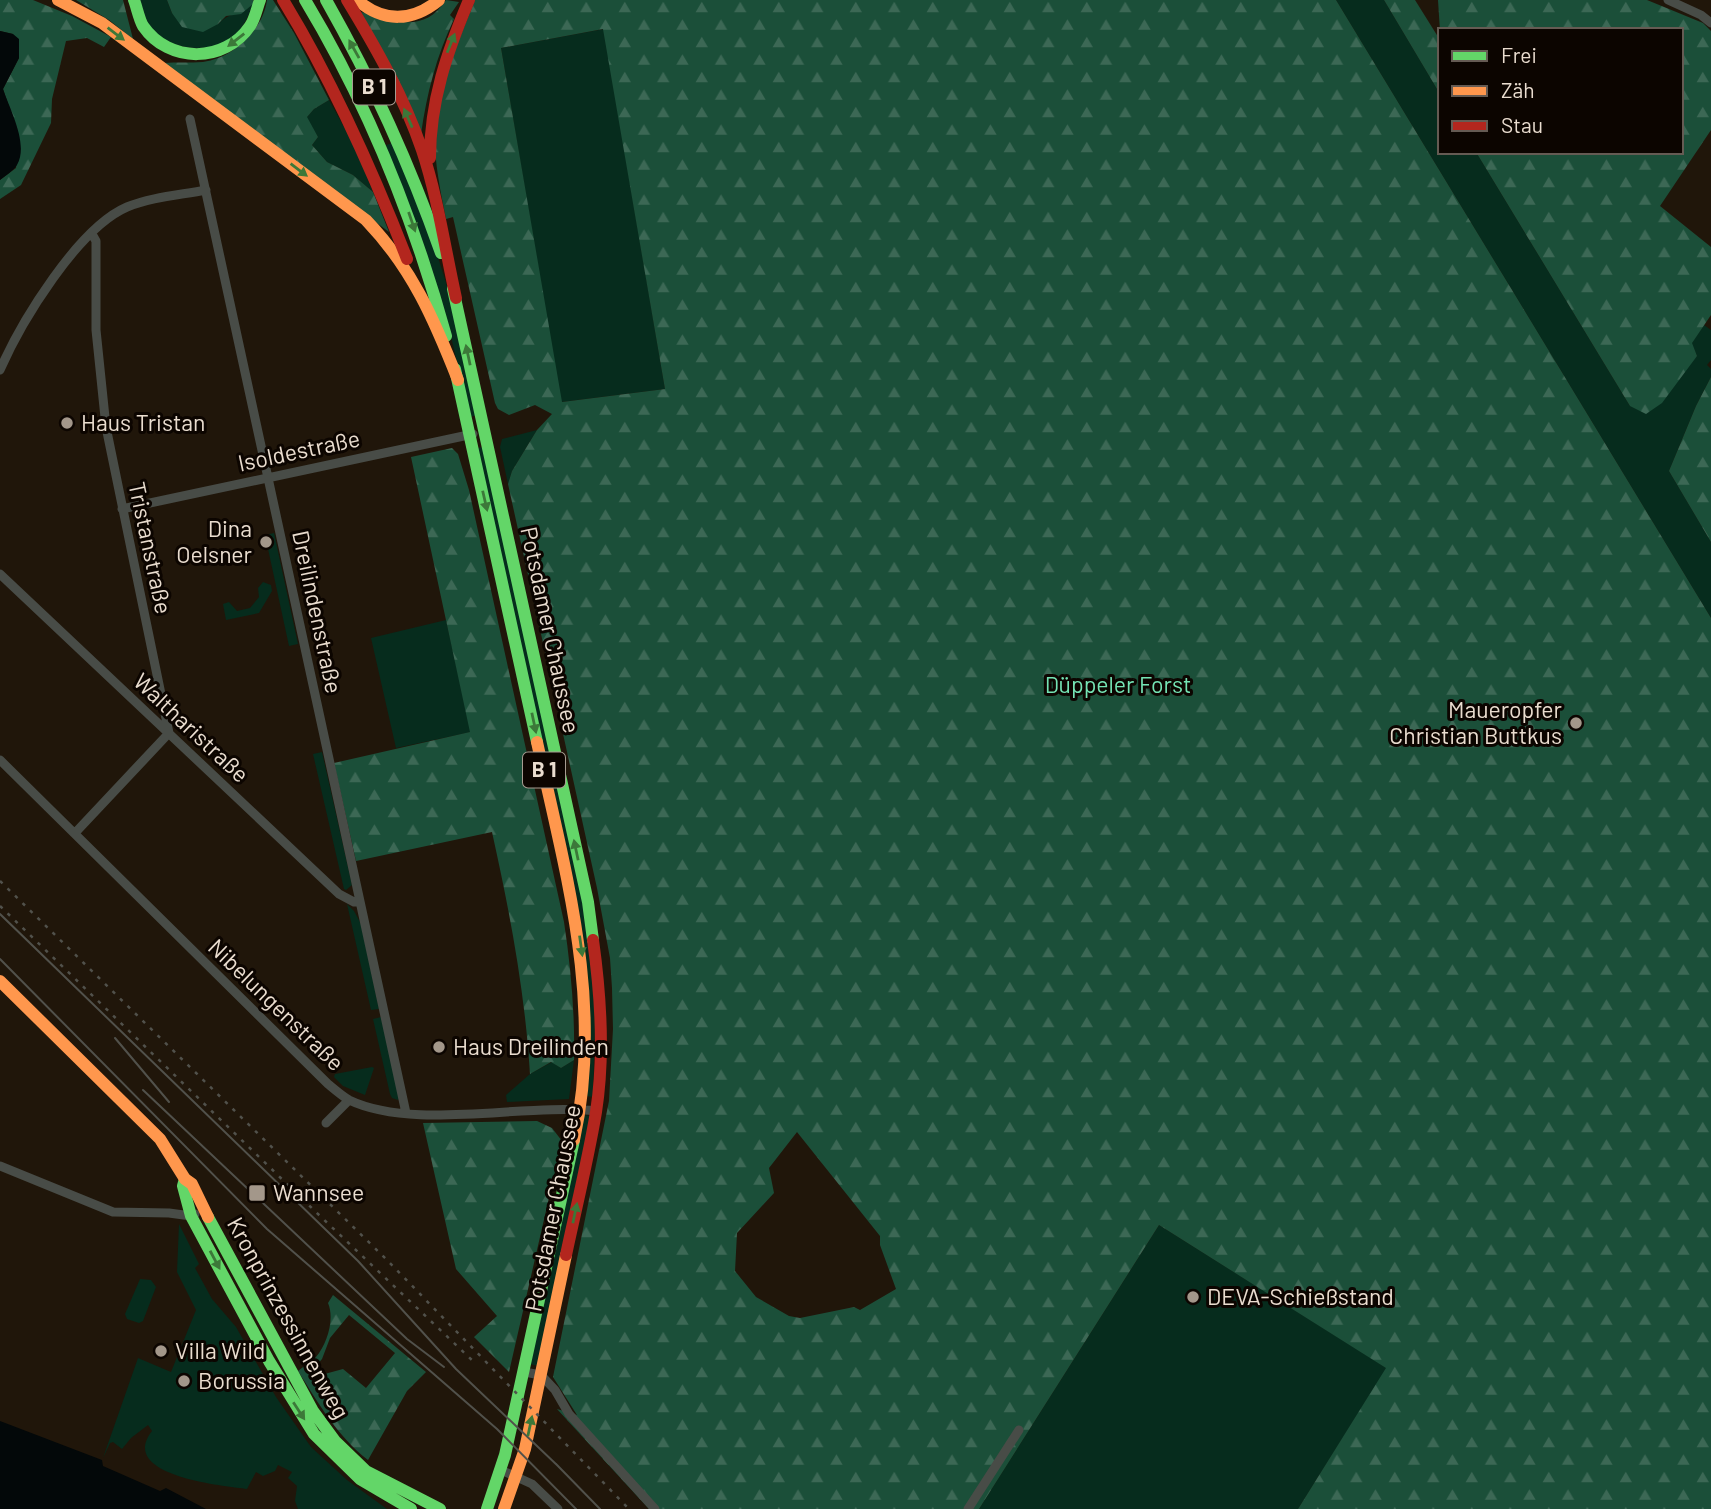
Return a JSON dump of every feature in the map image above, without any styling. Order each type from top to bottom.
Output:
[{"type":"main road","points":[[58,0],[102,23],[366,220],[395,251],[416,281],[428,302],[458,380]]},
{"type":"main road","points":[[134,0],[141,23],[152,38],[175,52],[191,55],[216,52],[240,39],[255,19],[260,0]]},
{"type":"main road","points":[[283,0],[321,62],[349,116],[416,281]]},
{"type":"main road","name":"Potsdamer Chaussee","points":[[306,0],[358,92],[387,158],[432,285],[458,380],[578,928],[587,1028],[581,1110],[524,1372]]},
{"type":"main road","name":"Potsdamer Chaussee","points":[[326,0],[361,62],[393,128],[432,226],[456,298],[593,926],[601,1017],[596,1111],[541,1375]]},
{"type":"main road","points":[[347,0],[405,110],[421,147],[432,182],[456,298]]},
{"type":"main road","points":[[357,0],[373,13],[400,19],[422,13],[439,0]]},
{"type":"main road","points":[[432,182],[430,119],[434,95],[447,51],[469,0]]},
{"type":"main road","name":"Kronprinzessinnenweg","points":[[0,981],[145,1122],[166,1148],[185,1179],[192,1184],[314,1434],[360,1479],[411,1509]]},
{"type":"main road","name":"Kronprinzessinnenweg","points":[[185,1179],[183,1186],[191,1216],[291,1386],[349,1457],[366,1471],[440,1509]]},
{"type":"main road","name":"B 1","points":[[487,1509],[501,1470],[524,1372]]},
{"type":"main road","name":"B 1","points":[[503,1509],[516,1476],[541,1375]]},
{"type":"street","points":[[1668,0],[1701,15],[1711,23]]},
{"type":"street","name":"Dreilindenstraße","points":[[190,119],[406,1113]]},
{"type":"street","points":[[0,370],[38,299],[65,263],[111,216],[128,207],[206,190]]},
{"type":"street","name":"Tristanstraße","points":[[92,234],[96,241],[95,304],[99,376],[112,461],[169,733]]},
{"type":"street","name":"Isoldestraße","points":[[122,509],[485,432]]},
{"type":"street","name":"Waltharistraße","points":[[0,574],[339,894],[354,902],[360,902]]},
{"type":"street","points":[[75,833],[169,733]]},
{"type":"street","name":"Nibelungenstraße","points":[[0,760],[328,1084],[349,1100],[386,1111],[419,1115],[596,1111]]},
{"type":"street","points":[[326,1124],[349,1100]]},
{"type":"street","points":[[0,1166],[113,1212],[191,1216],[203,1210]]},
{"type":"street","points":[[524,1372],[541,1375],[555,1390],[569,1414],[655,1509]]},
{"type":"street","points":[[968,1509],[1019,1430]]},
{"type":"street","points":[[501,1470],[532,1484],[558,1509]]},
{"type":"green space","points":[[0,0],[33,0],[72,16],[111,37],[104,47],[87,38],[66,41],[52,99],[51,123],[21,185],[0,199],[0,180],[16,168],[19,136],[3,89],[19,58],[13,34],[0,31]]},
{"type":"green space","points":[[76,0],[123,0],[133,39],[109,20]]},
{"type":"green space","points":[[140,0],[167,0],[172,13],[218,24],[253,4],[242,26],[228,40],[206,48],[195,48],[172,43],[153,30]]},
{"type":"green space","points":[[167,0],[253,0],[253,4],[241,14],[226,16],[203,32],[182,27]]},
{"type":"green space","points":[[267,0],[273,0],[294,33],[329,100],[307,117],[318,137],[312,145],[327,162],[353,175],[373,192],[389,232],[164,63],[203,62],[235,49],[260,22]]},
{"type":"green space","points":[[446,0],[459,2],[450,15],[454,19],[433,75],[421,134],[361,12],[396,21],[418,21],[428,18]]},
{"type":"green space","name":"Düppeler Forst","points":[[475,0],[1336,0],[1711,618],[1711,1509],[1298,1509],[1386,1368],[1159,1225],[979,1509],[649,1509],[557,1409],[577,1415],[553,1377],[609,1101],[612,988],[610,958],[597,888],[508,484],[512,471],[537,430],[552,414],[535,405],[509,415],[498,409],[495,403],[453,217],[446,219],[438,173],[435,126],[439,96]],"holes":[[[603,29],[665,389],[562,402],[501,48]],[[797,1132],[880,1236],[880,1245],[896,1289],[860,1310],[854,1307],[800,1318],[789,1316],[756,1297],[735,1271],[737,1233],[774,1193],[769,1168]]]},
{"type":"green space","points":[[1336,0],[1384,0],[1438,91],[1438,154],[1477,154],[1630,406],[1697,356],[1691,343],[1704,325],[1711,330],[1711,360],[1707,365],[1711,369],[1711,377],[1669,471],[1711,542],[1711,618]]},
{"type":"green space","points":[[1384,0],[1415,0],[1438,37],[1438,91]]},
{"type":"green space","points":[[1438,0],[1647,0],[1703,23],[1711,31],[1711,130],[1660,206],[1711,247],[1711,315],[1692,343],[1697,356],[1662,403],[1646,414],[1630,406],[1477,154],[1683,154],[1683,28],[1440,28]]},
{"type":"green space","points":[[604,29],[665,389],[561,402],[501,48]]},
{"type":"green space","points":[[329,100],[354,145],[373,192],[353,175],[327,162],[312,145],[318,137],[306,118],[314,109]]},
{"type":"green space","points":[[395,142],[432,238],[447,286],[477,415],[470,417],[448,324],[386,145]]},
{"type":"green space","points":[[1711,377],[1711,542],[1669,471]]},
{"type":"green space","points":[[537,430],[512,471],[508,484],[500,447],[502,439]]},
{"type":"green space","points":[[484,447],[587,916],[596,990],[593,1097],[586,1096],[590,1010],[477,448]]},
{"type":"green space","points":[[452,448],[458,454],[469,490],[564,922],[569,956],[574,1060],[561,1068],[551,1062],[530,1074],[516,953],[492,832],[356,861],[334,763],[470,732],[411,457]]},
{"type":"green space","points":[[274,533],[298,644],[289,646],[265,535]]},
{"type":"green space","points":[[263,582],[271,585],[272,591],[259,613],[226,620],[223,604],[229,602],[237,611],[250,608],[259,597],[258,588]]},
{"type":"green space","points":[[446,620],[471,732],[396,748],[371,638]]},
{"type":"green space","points":[[322,752],[352,885],[346,890],[313,754]]},
{"type":"green space","points":[[347,904],[361,924],[379,1009],[371,1010]]},
{"type":"green space","points":[[381,1017],[398,1100],[390,1094],[373,1019]]},
{"type":"green space","points":[[574,1060],[569,1099],[507,1102],[506,1095],[530,1074],[552,1062],[561,1068]]},
{"type":"green space","points":[[374,1068],[365,1095],[343,1086],[334,1077],[335,1074]]},
{"type":"green space","points":[[583,1115],[591,1116],[539,1366],[529,1364]]},
{"type":"green space","points":[[537,1121],[552,1128],[562,1141],[509,1372],[474,1337],[497,1316],[456,1269],[423,1123]]},
{"type":"green space","points":[[179,1224],[199,1264],[195,1268],[212,1299],[236,1327],[276,1397],[311,1447],[347,1480],[387,1509],[298,1509],[295,1501],[297,1486],[288,1478],[292,1472],[278,1465],[275,1471],[263,1476],[256,1472],[247,1489],[177,1476],[149,1459],[145,1446],[152,1431],[148,1425],[122,1449],[113,1442],[110,1443],[103,1458],[138,1358],[171,1372],[196,1310],[177,1272]]},
{"type":"green space","name":"DEVA-Schießstand","points":[[1159,1225],[1387,1368],[1298,1509],[979,1509]]},
{"type":"green space","points":[[140,1279],[151,1280],[156,1287],[143,1321],[139,1323],[127,1319],[125,1314]]},
{"type":"green space","points":[[333,1295],[426,1372],[407,1391],[368,1460],[338,1430],[298,1371],[316,1357],[323,1345],[331,1316],[328,1303]],"holes":[[[349,1315],[395,1353],[366,1388],[343,1369],[321,1375],[314,1368],[322,1359],[330,1338]]]},
{"type":"shaded area","points":[[0,31],[13,34],[19,39],[19,58],[3,89],[17,127],[21,147],[17,165],[0,180]]},
{"type":"shaded area","points":[[0,1421],[102,1460],[103,1466],[160,1491],[166,1488],[206,1509],[0,1509]]},
{"type":"tram line","points":[[0,914],[358,1261],[456,1369],[600,1509]]},
{"type":"tram line","points":[[0,959],[267,1229],[497,1429],[576,1509]]},
{"type":"tram line","points":[[115,1038],[169,1102]]},
{"type":"tram line","points":[[143,1090],[407,1339],[444,1367]]},
{"type":"railway","points":[[0,881],[386,1259],[629,1509]]},
{"type":"railway","points":[[0,906],[474,1362]]},
{"type":"traffic: fast","points":[[134,0],[143,26],[154,38],[167,47],[197,54],[226,47],[239,38],[252,23],[260,0]]},
{"type":"traffic: fast","points":[[305,0],[349,80],[387,163],[419,248],[446,336]]},
{"type":"traffic: fast","points":[[326,0],[389,124],[441,253]]},
{"type":"traffic: fast","points":[[453,289],[588,902],[593,940]]},
{"type":"traffic: fast","points":[[455,369],[537,742]]},
{"type":"traffic: fast","points":[[487,1509],[505,1455],[574,1140]]},
{"type":"traffic: fast","points":[[185,1179],[183,1186],[191,1216],[269,1361],[314,1434],[360,1479],[411,1509]]},
{"type":"traffic: fast","points":[[208,1217],[313,1411],[335,1441],[366,1471],[440,1509]]},
{"type":"traffic: slow","points":[[58,0],[102,23],[366,220],[396,257],[420,295],[458,380]]},
{"type":"traffic: slow","points":[[357,0],[377,13],[398,17],[419,13],[439,0]]},
{"type":"traffic: slow","points":[[537,742],[569,891],[583,989],[585,1039],[582,1089],[574,1140]]},
{"type":"traffic: slow","points":[[0,981],[160,1139],[185,1179],[192,1184],[208,1217]]},
{"type":"traffic: slow","points":[[504,1509],[525,1449],[566,1255]]},
{"type":"traffic: jam","points":[[283,0],[319,62],[351,126],[407,259]]},
{"type":"traffic: jam","points":[[347,0],[389,73],[415,130],[433,186],[456,298]]},
{"type":"traffic: jam","points":[[430,158],[433,117],[441,77],[469,0]]},
{"type":"traffic: jam","points":[[566,1255],[599,1091],[601,1026],[593,940]]},
{"type":"place","name":"Haus Tristan","points":[[67,423]]},
{"type":"place","name":"Dina Oelsner","points":[[266,542]]},
{"type":"place","name":"Maueropfer Christian Buttkus","points":[[1576,723]]},
{"type":"place","name":"Haus Dreilinden","points":[[439,1047]]},
{"type":"place","name":"Wannsee","points":[[257,1193]]},
{"type":"place","name":"DEVA-Schießstand","points":[[1193,1297]]},
{"type":"place","name":"Villa Wild","points":[[161,1351]]},
{"type":"place","name":"Borussia","points":[[184,1381]]}]
